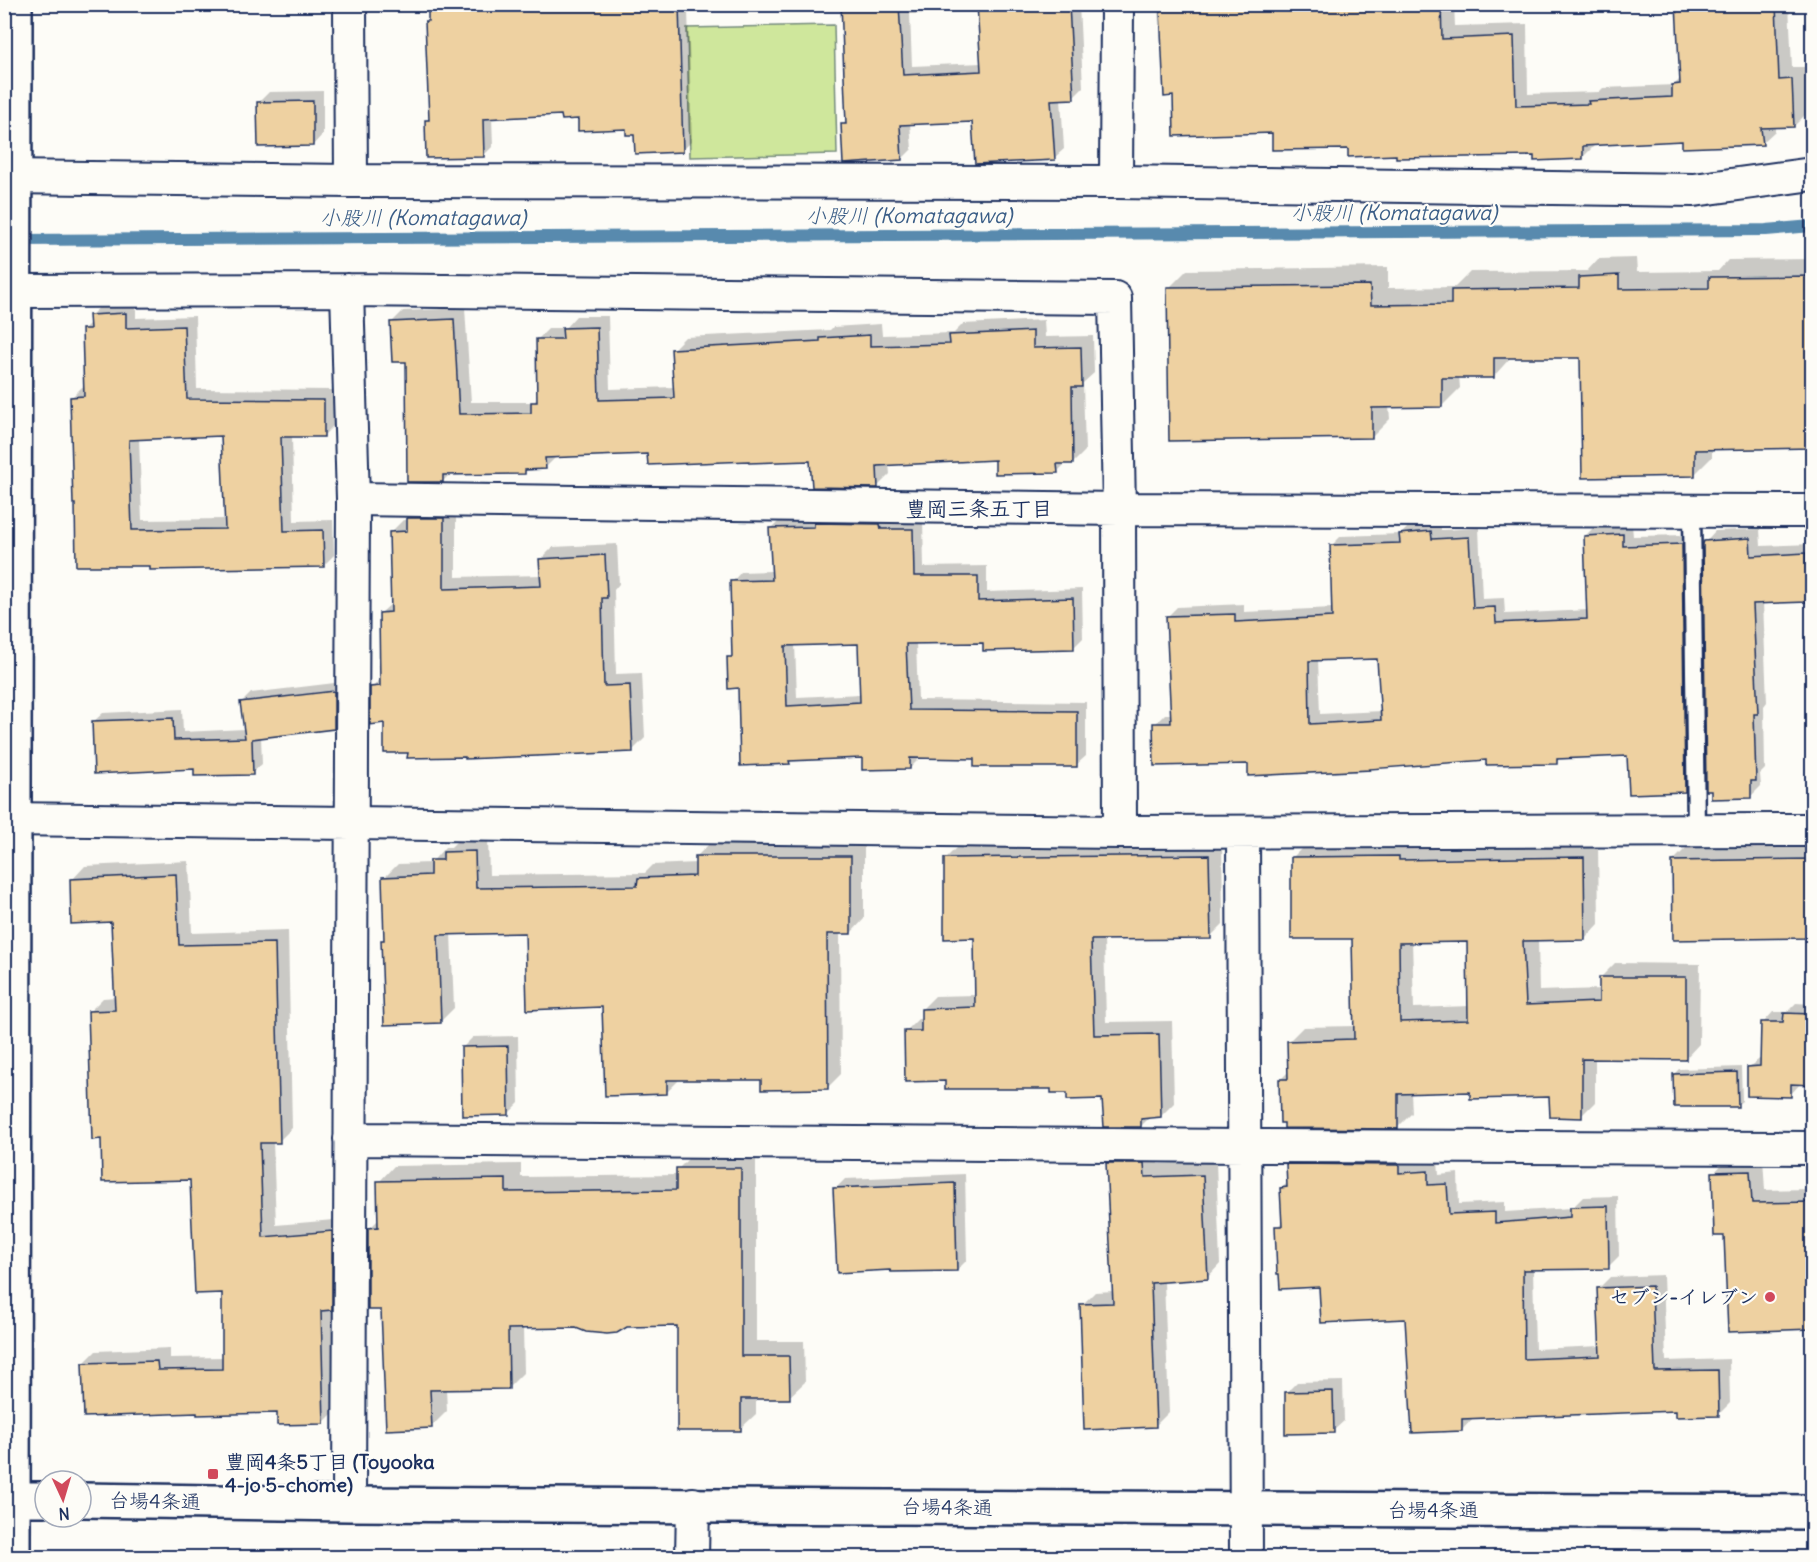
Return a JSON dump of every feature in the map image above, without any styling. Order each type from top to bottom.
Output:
[{"type":"street","points":[[13,1557],[21,1499],[9,819],[9,537],[14,275],[11,187],[15,4]]},
{"type":"street","points":[[350,4],[351,181]]},
{"type":"street","points":[[1116,182],[1117,4]]},
{"type":"street","points":[[11,187],[351,181],[1116,182],[1694,190],[1812,174]]},
{"type":"street","points":[[14,275],[347,290],[1115,298],[1119,509],[1120,832]]},
{"type":"street","points":[[347,290],[352,499],[349,1504]]},
{"type":"street","points":[[352,499],[1119,509],[1812,511]]},
{"type":"street","points":[[9,819],[1120,832],[1812,830]]},
{"type":"street","points":[[1243,832],[1246,1557]]},
{"type":"street","points":[[350,1139],[1812,1148]]},
{"type":"street","name":"台場4条通","points":[[93,1500],[349,1504],[693,1504],[1812,1512]]},
{"type":"street","points":[[692,1557],[693,1504]]},
{"type":"lane","points":[[1692,511],[1696,830]]},
{"type":"green space","points":[[834,25],[837,154],[690,157],[687,28]]},
{"type":"building","points":[[428,4],[679,4],[683,152],[635,154],[634,135],[626,135],[626,129],[578,131],[578,119],[562,120],[561,115],[483,119],[484,157],[426,158],[425,120],[429,120],[425,21],[428,21]]},
{"type":"building","points":[[841,4],[899,4],[903,75],[981,71],[977,4],[1069,4],[1074,99],[1051,100],[1055,160],[975,164],[972,122],[900,125],[902,160],[843,164],[841,124],[846,124]]},
{"type":"building","points":[[1188,4],[1441,4],[1442,39],[1514,36],[1516,106],[1589,104],[1588,101],[1672,97],[1672,85],[1680,84],[1676,4],[1776,4],[1779,80],[1792,79],[1794,127],[1761,128],[1763,145],[1682,148],[1682,141],[1583,146],[1583,159],[1534,161],[1534,156],[1348,157],[1348,149],[1272,150],[1272,133],[1174,136],[1173,96],[1164,97],[1160,9],[1188,8]]},
{"type":"building","points":[[313,101],[313,146],[258,147],[257,102]]},
{"type":"building","points":[[1619,275],[1619,289],[1709,288],[1709,277],[1812,276],[1812,448],[1695,450],[1695,476],[1582,478],[1580,358],[1494,358],[1494,378],[1442,378],[1442,407],[1372,408],[1372,438],[1169,441],[1167,287],[1370,285],[1371,305],[1451,304],[1451,290],[1579,288],[1579,277]]},
{"type":"building","points":[[126,313],[126,328],[184,326],[187,399],[324,400],[324,437],[281,437],[284,531],[323,530],[324,567],[150,570],[150,566],[76,566],[70,397],[84,396],[82,329],[90,329],[89,315]],"holes":[[[221,436],[225,529],[132,530],[129,440]]]},
{"type":"building","points":[[454,319],[459,414],[531,413],[531,402],[537,402],[536,339],[563,339],[562,328],[597,327],[599,400],[674,398],[671,349],[820,341],[820,338],[870,335],[870,346],[950,344],[949,335],[1033,331],[1033,348],[1081,347],[1082,387],[1072,387],[1073,464],[1057,464],[1058,473],[995,474],[995,460],[877,466],[878,488],[812,487],[810,461],[648,465],[647,454],[545,458],[546,469],[525,470],[525,474],[443,475],[443,482],[407,482],[406,362],[392,362],[390,322]]},
{"type":"building","points":[[407,518],[444,518],[444,589],[541,586],[539,559],[605,555],[607,598],[602,598],[604,686],[630,685],[633,752],[465,759],[465,757],[407,758],[408,753],[384,753],[384,723],[370,725],[370,687],[380,686],[379,613],[391,612],[389,532],[407,531]]},
{"type":"building","points":[[814,523],[880,524],[881,529],[913,529],[914,576],[978,576],[978,601],[1073,598],[1074,649],[983,651],[983,643],[906,644],[909,710],[1077,711],[1077,767],[974,767],[974,759],[910,758],[910,769],[862,770],[862,758],[740,766],[738,688],[728,689],[727,657],[732,657],[730,581],[772,580],[769,528],[814,527]],"holes":[[[858,644],[860,702],[787,706],[785,646]]]},
{"type":"building","points":[[1431,531],[1432,539],[1469,537],[1473,608],[1495,607],[1496,623],[1587,619],[1584,536],[1623,534],[1623,546],[1682,544],[1685,792],[1629,794],[1627,756],[1557,759],[1557,764],[1486,765],[1486,760],[1370,770],[1248,776],[1248,764],[1154,766],[1153,723],[1171,723],[1166,616],[1235,614],[1235,622],[1332,617],[1330,545],[1400,543],[1399,534]],"holes":[[[1377,659],[1381,720],[1310,724],[1309,661]]]},
{"type":"building","points":[[1750,538],[1751,556],[1806,553],[1807,602],[1753,604],[1758,714],[1754,714],[1756,781],[1751,781],[1751,798],[1711,799],[1711,791],[1706,791],[1703,544],[1704,541]]},
{"type":"building","points":[[334,691],[334,729],[252,739],[253,775],[194,776],[194,769],[94,774],[92,721],[173,718],[174,740],[245,738],[240,702]]},
{"type":"building","points":[[475,851],[476,888],[637,886],[638,878],[695,876],[695,856],[851,856],[851,934],[827,934],[828,1089],[761,1090],[761,1080],[667,1080],[667,1094],[605,1096],[602,1007],[527,1010],[525,933],[438,935],[441,1023],[384,1025],[381,940],[384,940],[382,877],[430,875],[430,860],[443,860],[443,852]]},
{"type":"building","points":[[1209,855],[1211,939],[1091,940],[1094,1035],[1159,1034],[1161,1117],[1141,1119],[1141,1127],[1104,1127],[1102,1099],[1067,1100],[1067,1093],[1051,1093],[1051,1089],[945,1089],[945,1081],[905,1082],[904,1031],[921,1031],[921,1009],[975,1007],[974,938],[944,939],[944,858]]},
{"type":"building","points":[[1399,856],[1399,860],[1584,857],[1585,940],[1523,941],[1526,1005],[1599,1002],[1599,977],[1686,977],[1686,1060],[1582,1059],[1582,1118],[1550,1117],[1549,1097],[1470,1099],[1470,1092],[1398,1094],[1398,1129],[1284,1128],[1284,1123],[1280,1123],[1279,1079],[1288,1079],[1287,1041],[1354,1039],[1352,939],[1291,939],[1291,857]],"holes":[[[1467,942],[1468,1020],[1400,1022],[1399,943]]]},
{"type":"building","points":[[1812,859],[1812,938],[1673,940],[1672,861]]},
{"type":"building","points":[[176,874],[179,945],[275,943],[280,1143],[260,1143],[263,1237],[332,1231],[332,1310],[321,1311],[324,1424],[277,1425],[277,1413],[84,1417],[82,1363],[157,1361],[158,1370],[222,1369],[222,1293],[195,1294],[190,1180],[102,1182],[101,1139],[92,1140],[88,1011],[115,1010],[111,922],[71,924],[70,879]]},
{"type":"building","points":[[1784,1013],[1812,1014],[1812,1085],[1791,1084],[1791,1097],[1747,1096],[1747,1067],[1760,1066],[1761,1022],[1783,1022]]},
{"type":"building","points":[[508,1046],[509,1115],[462,1116],[461,1047]]},
{"type":"building","points":[[1737,1072],[1738,1107],[1674,1107],[1673,1074]]},
{"type":"building","points":[[1106,1163],[1144,1163],[1145,1177],[1203,1175],[1208,1279],[1151,1283],[1156,1427],[1084,1430],[1080,1304],[1113,1303]]},
{"type":"building","points":[[1286,1164],[1399,1165],[1399,1173],[1428,1171],[1428,1185],[1447,1184],[1449,1214],[1495,1212],[1495,1223],[1570,1217],[1570,1207],[1608,1206],[1609,1269],[1523,1270],[1524,1359],[1600,1356],[1597,1288],[1652,1286],[1655,1371],[1718,1370],[1719,1416],[1676,1417],[1676,1411],[1462,1419],[1462,1431],[1412,1433],[1405,1319],[1321,1323],[1319,1287],[1280,1289],[1279,1274],[1277,1274],[1275,1226],[1282,1226],[1280,1188],[1287,1187]]},
{"type":"building","points":[[676,1168],[741,1168],[741,1356],[789,1356],[790,1399],[741,1399],[741,1431],[677,1431],[677,1326],[627,1327],[617,1333],[607,1334],[586,1332],[576,1328],[508,1329],[509,1389],[430,1390],[432,1428],[386,1430],[381,1310],[368,1310],[368,1228],[378,1227],[377,1181],[506,1179],[506,1192],[676,1190]]},
{"type":"building","points":[[1750,1171],[1752,1203],[1812,1202],[1812,1329],[1728,1332],[1724,1236],[1714,1236],[1712,1172]]},
{"type":"building","points":[[955,1183],[957,1271],[891,1272],[890,1270],[837,1273],[833,1188]]},
{"type":"building","points":[[1333,1391],[1334,1433],[1285,1434],[1285,1392]]},
{"type":"waterway","name":"小股川 (Komatagawa)","points":[[15,240],[1766,230],[1812,226]]},
{"type":"place","name":"セブン-イレブン","points":[[1770,1297]]},
{"type":"place","name":"豊岡4条5丁目 (Toyooka 4-jo 5-chome)","points":[[213,1474]]},
{"type":"district","name":"豊岡三条五丁目","points":[[979,509]]}]
